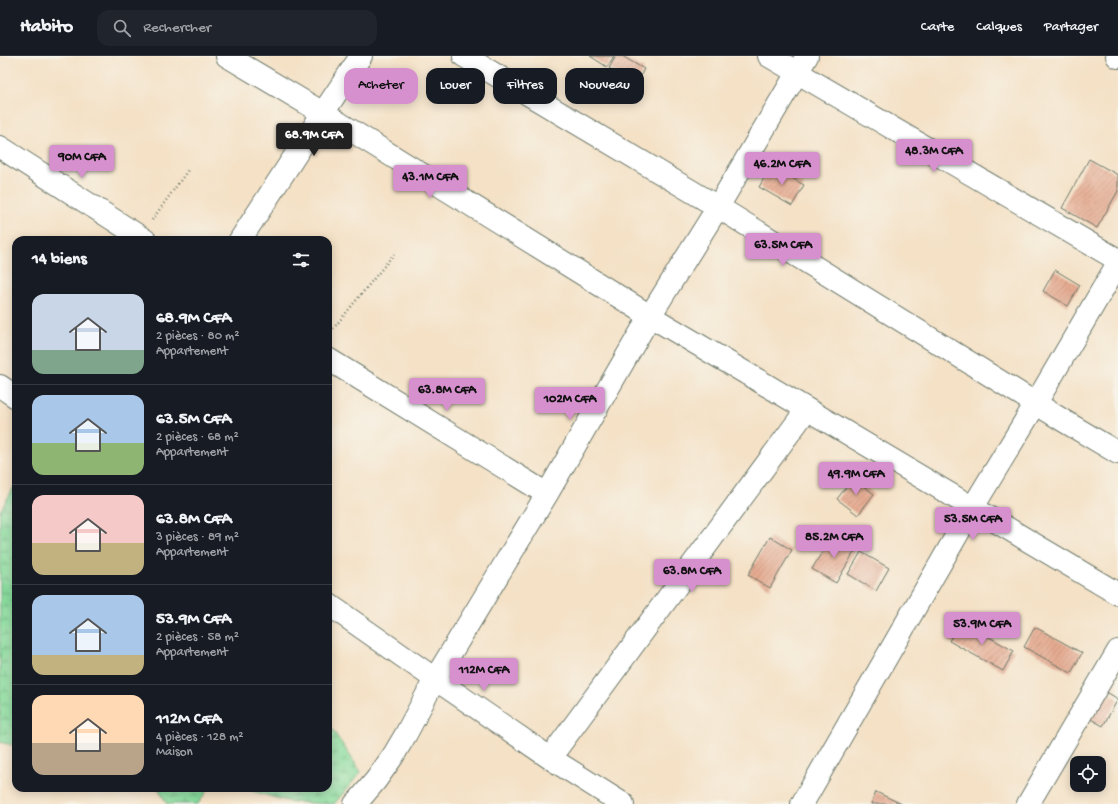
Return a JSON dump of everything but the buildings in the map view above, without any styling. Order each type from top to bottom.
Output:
[{"type":"street","points":[[227,56],[323,112],[650,316],[1118,594]]},
{"type":"street","points":[[243,236],[361,56]]},
{"type":"street","points":[[464,56],[718,207],[1036,404],[1118,453]]},
{"type":"street","points":[[769,56],[802,65],[1118,262],[1036,404],[973,507],[802,804]]},
{"type":"street","points":[[355,804],[376,780],[406,734],[435,679],[547,494],[650,316],[718,207],[802,65]]},
{"type":"street","points":[[0,147],[139,236]]},
{"type":"street","points":[[332,361],[547,494]]},
{"type":"street","points":[[0,386],[12,394]]},
{"type":"street","points":[[550,758],[807,409]]},
{"type":"street","points":[[332,607],[550,758],[623,804]]},
{"type":"street","points":[[1028,804],[1118,651]]},
{"type":"path","points":[[143,236],[188,170]]},
{"type":"path","points":[[332,330],[394,254]]},
{"type":"green space","points":[[12,491],[12,745],[0,742],[0,511]]},
{"type":"green space","points":[[332,729],[361,772],[334,804],[290,802],[256,792],[332,792]]},
{"type":"green space","points":[[160,792],[206,792],[198,804],[167,804]]}]
